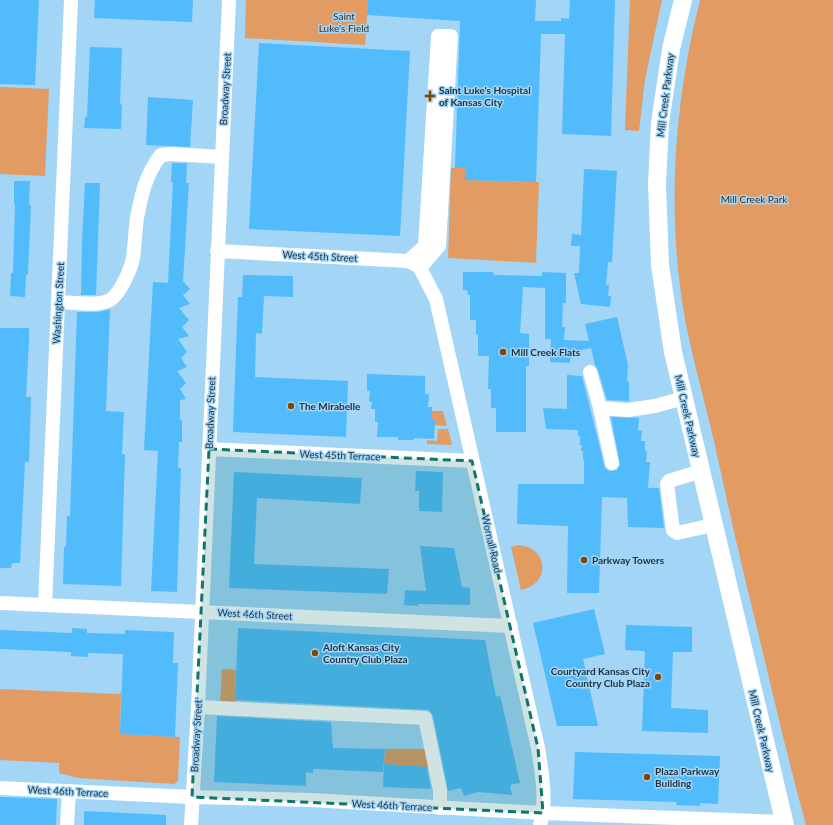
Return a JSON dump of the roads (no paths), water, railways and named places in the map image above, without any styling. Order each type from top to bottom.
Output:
[{"type":"main road","name":"Mill Creek Parkway","points":[[683,0],[671,49],[660,123],[657,184],[660,265],[672,352],[784,824]]},
{"type":"street","name":"Washington Street","points":[[45,605],[71,0]]},
{"type":"street","name":"Broadway Street","points":[[191,825],[198,707],[229,0]]},
{"type":"street","points":[[414,264],[439,246],[436,188],[441,101]]},
{"type":"street","points":[[58,302],[98,304],[110,300],[121,287],[133,259],[137,219],[143,191],[153,164],[160,155],[172,154],[222,157]]},
{"type":"street","name":"West 45th Street","points":[[217,251],[414,264]]},
{"type":"street","name":"Wornall Road","points":[[414,264],[436,299],[538,748],[542,773],[542,819]]},
{"type":"street","points":[[590,372],[600,408],[612,463]]},
{"type":"street","points":[[600,408],[635,409],[655,406],[684,398]]},
{"type":"street","name":"West 45th Terrace","points":[[209,450],[472,460]]},
{"type":"street","points":[[701,471],[669,481],[667,484],[673,530],[677,532],[713,525]]},
{"type":"street","name":"West 46th Street","points":[[0,603],[511,626]]},
{"type":"street","points":[[198,707],[425,718],[440,790],[440,808]]},
{"type":"street","name":"West 46th Terrace","points":[[0,788],[318,801],[440,808],[542,819],[784,824]]},
{"type":"street","points":[[67,825],[69,791]]},
{"type":"street","points":[[542,819],[554,825]]},
{"type":"place","name":"Saint Luke's Hospital of Kansas City","points":[[430,96]]},
{"type":"place","name":"Mill Creek Flats","points":[[503,352]]},
{"type":"place","name":"The Mirabelle","points":[[291,406]]},
{"type":"place","name":"Parkway Towers","points":[[584,560]]},
{"type":"place","name":"Aloft Kansas City Country Club Plaza","points":[[315,653]]},
{"type":"place","name":"Courtyard Kansas City Country Club Plaza","points":[[658,677]]},
{"type":"place","name":"Plaza Parkway Building","points":[[647,777]]},
{"type":"park label","name":"Saint Luke's Field","points":[[344,22]]},
{"type":"park label","name":"Mill Creek Park","points":[[754,199]]}]
